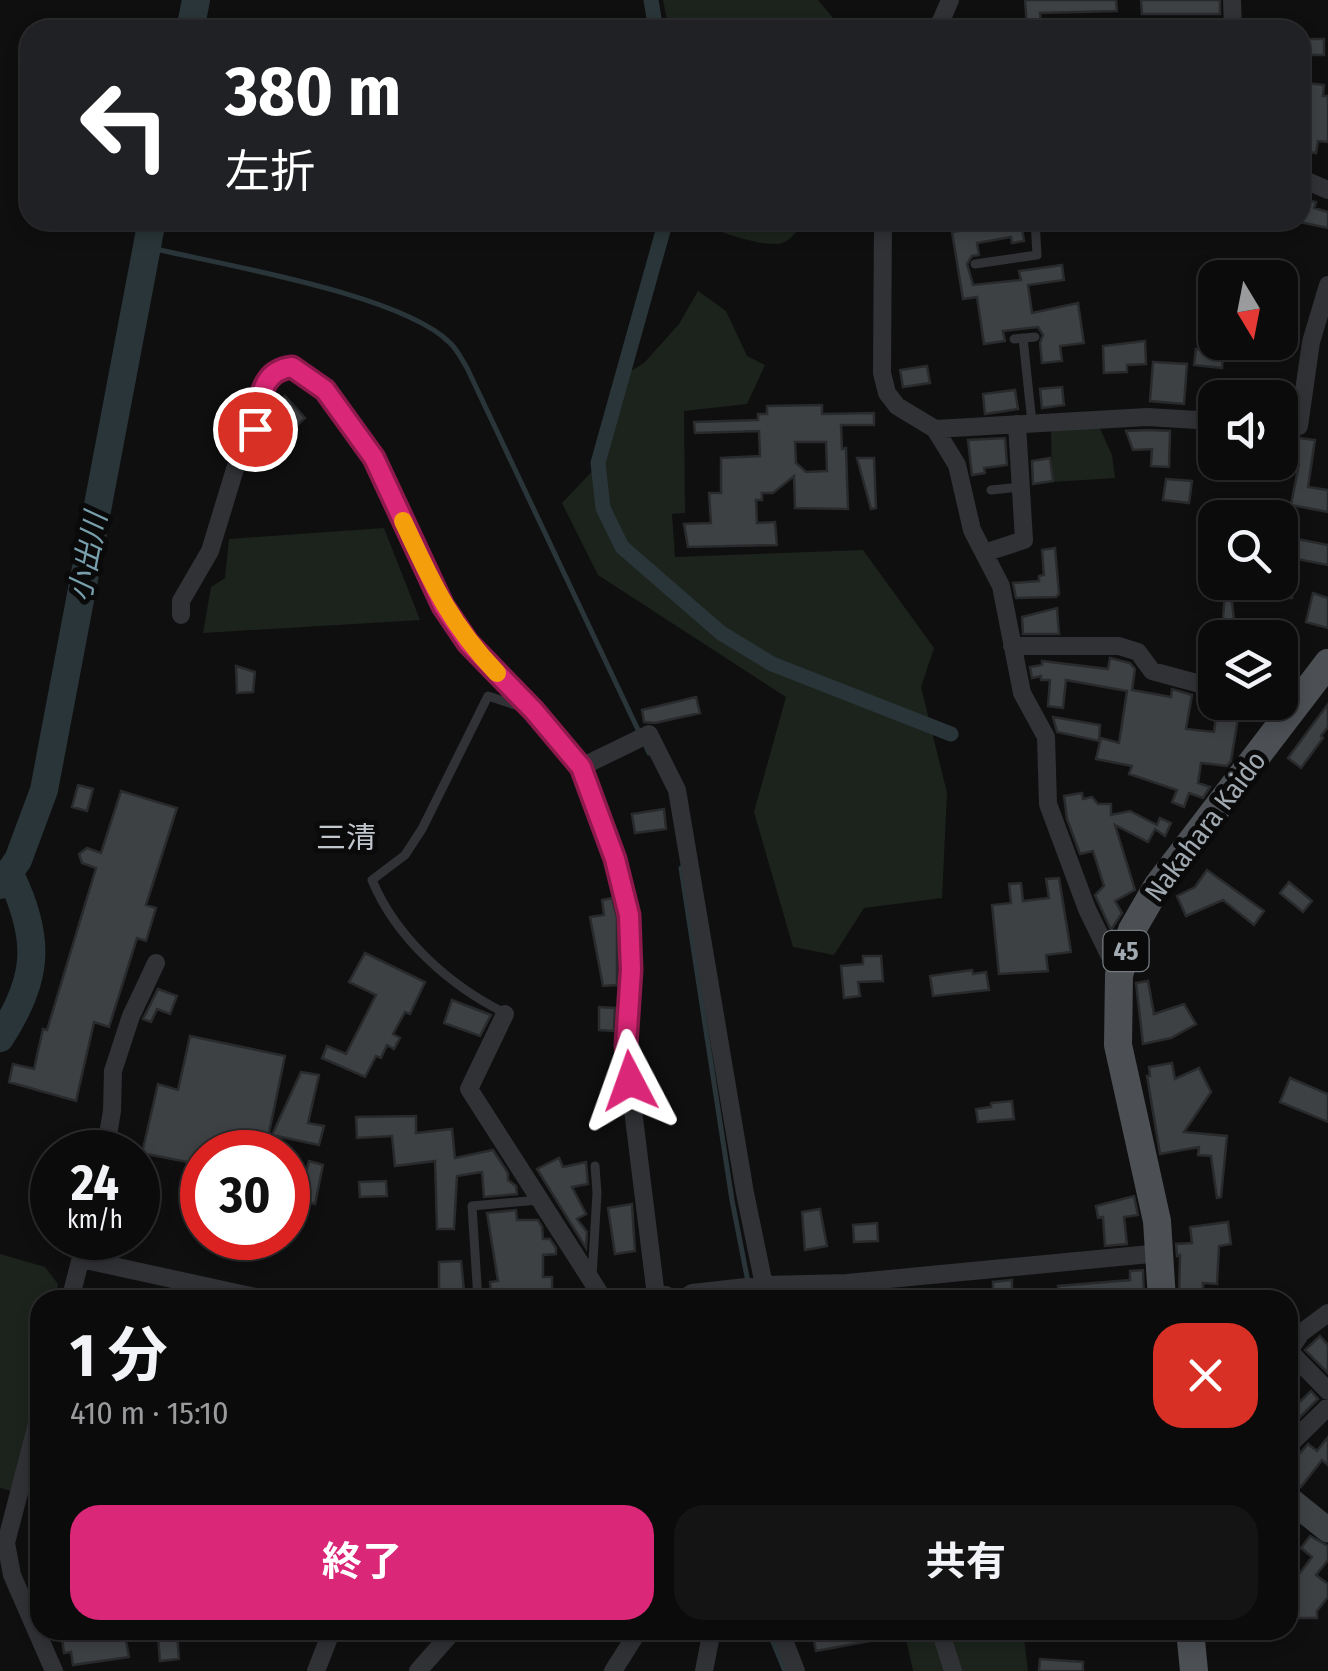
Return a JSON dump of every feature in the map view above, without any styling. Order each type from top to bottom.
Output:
[{"type":"main road","name":"Nakahara Kaido","points":[[1298,693],[1328,663]]},
{"type":"main road","name":"Nakahara Kaido","points":[[1162,1290],[1157,1221],[1120,1066],[1116,1024],[1119,974],[1132,930],[1158,884],[1276,720]]},
{"type":"main road","points":[[1191,1640],[1194,1671]]},
{"type":"street","points":[[884,230],[882,372],[888,393],[898,406],[935,429],[957,465],[972,530],[1001,586],[1022,693],[1046,736],[1048,804],[1086,910],[1119,974]]},
{"type":"street","points":[[1298,426],[1311,342],[1328,285]]},
{"type":"street","points":[[181,615],[181,601],[210,551],[235,469],[255,429],[266,379],[272,372],[292,367],[325,390],[374,458],[443,606],[468,643],[581,767],[615,859],[629,915],[631,970],[626,1045],[655,1290]]},
{"type":"street","points":[[935,429],[1146,416],[1198,420]]},
{"type":"street","points":[[984,552],[1024,540],[1024,423]]},
{"type":"street","points":[[1012,646],[1120,646],[1138,652],[1152,672],[1198,685]]},
{"type":"street","points":[[581,767],[649,734],[677,790],[745,1193],[755,1290]]},
{"type":"street","points":[[109,1130],[113,1072],[156,963]]},
{"type":"street","points":[[506,1014],[469,1089],[598,1290]]},
{"type":"street","points":[[863,1290],[1161,1253]]},
{"type":"street","points":[[73,1290],[81,1260]]},
{"type":"street","points":[[86,1260],[223,1290]]},
{"type":"street","points":[[1298,1338],[1328,1312]]},
{"type":"street","points":[[1298,1360],[1328,1391]]},
{"type":"street","points":[[1298,1436],[1328,1407]]},
{"type":"street","points":[[30,1451],[6,1543],[12,1575],[30,1616]]},
{"type":"street","points":[[1298,1506],[1328,1530]]},
{"type":"street","points":[[40,1640],[54,1671]]},
{"type":"street","points":[[316,1671],[328,1640]]},
{"type":"street","points":[[418,1671],[445,1640]]},
{"type":"street","points":[[613,1671],[633,1640]]},
{"type":"street","points":[[704,1671],[710,1640]]},
{"type":"street","points":[[784,1640],[796,1671]]},
{"type":"street","points":[[943,1640],[953,1671]]},
{"type":"lane","points":[[975,264],[1038,255],[1036,230]]},
{"type":"lane","points":[[993,261],[995,272]]},
{"type":"lane","points":[[1024,423],[1018,339],[1035,336]]},
{"type":"lane","points":[[991,490],[1021,487]]},
{"type":"lane","points":[[506,1014],[458,988],[439,970],[380,901],[372,880],[405,855],[422,829],[488,696],[534,711]]},
{"type":"lane","points":[[592,1280],[595,1166]]},
{"type":"lane","points":[[477,1290],[472,1206],[539,1200]]},
{"type":"shaded area","points":[[663,0],[818,0],[835,20],[667,20]]},
{"type":"shaded area","points":[[716,230],[797,230],[782,243]]},
{"type":"shaded area","points":[[698,291],[726,311],[747,356],[765,365],[747,404],[684,411],[685,513],[672,514],[675,557],[863,550],[934,648],[921,687],[947,793],[942,898],[864,908],[834,955],[793,947],[754,812],[786,697],[598,575],[562,503],[602,461],[626,374],[644,363],[679,324]]},
{"type":"shaded area","points":[[1098,424],[1112,455],[1115,478],[1052,482],[1051,428]]},
{"type":"shaded area","points":[[384,528],[420,620],[203,633],[211,587],[225,578],[229,539]]},
{"type":"shaded area","points":[[0,1254],[45,1267],[58,1284],[57,1290],[30,1290],[30,1422],[12,1491],[0,1488]]},
{"type":"shaded area","points":[[906,1640],[1024,1640],[1028,1671],[913,1671]]},
{"type":"building","points":[[1025,0],[1116,0],[1117,11],[1040,13],[1041,20],[1026,20]]},
{"type":"building","points":[[1141,0],[1220,0],[1220,14],[1142,14]]},
{"type":"building","points":[[1310,39],[1324,39],[1324,55],[1310,55]]},
{"type":"building","points":[[1310,83],[1324,85],[1323,96],[1328,96],[1328,142],[1318,141],[1316,153],[1310,152]]},
{"type":"building","points":[[1310,201],[1316,202],[1314,208],[1328,212],[1328,228],[1310,224]]},
{"type":"building","points":[[1022,230],[1024,241],[1012,243],[1011,237],[977,243],[979,255],[972,256],[967,264],[973,285],[1021,280],[1019,271],[1062,265],[1064,280],[1028,285],[1032,313],[1078,303],[1084,343],[1060,346],[1062,361],[1042,363],[1043,335],[1038,327],[1003,331],[1005,341],[984,344],[977,297],[963,299],[952,232]]},
{"type":"building","points":[[1145,341],[1146,364],[1127,365],[1127,372],[1104,373],[1103,346]]},
{"type":"building","points":[[1196,349],[1198,360],[1222,360],[1222,368],[1194,365]]},
{"type":"building","points":[[1153,362],[1187,364],[1184,404],[1150,401]]},
{"type":"building","points":[[927,366],[930,383],[903,387],[900,370]]},
{"type":"building","points":[[1062,387],[1064,405],[1042,408],[1040,389]]},
{"type":"building","points":[[1015,390],[1018,409],[985,414],[983,394]]},
{"type":"building","points":[[285,396],[305,418],[276,445],[266,434],[273,406]]},
{"type":"building","points":[[822,405],[822,414],[874,413],[874,425],[841,425],[842,449],[846,448],[848,509],[795,508],[794,476],[773,493],[762,493],[762,500],[756,500],[757,523],[775,522],[777,545],[688,547],[684,524],[711,523],[709,493],[721,493],[721,458],[760,456],[759,431],[695,433],[694,422],[758,420],[758,414],[767,414],[767,406]],"holes":[[[795,442],[826,442],[827,471],[806,472],[796,463]]]},
{"type":"building","points":[[1126,431],[1170,431],[1169,467],[1151,466],[1152,449],[1133,450]]},
{"type":"building","points":[[1005,438],[1007,465],[984,468],[985,473],[972,475],[968,440]]},
{"type":"building","points":[[1299,438],[1315,440],[1308,487],[1328,490],[1328,512],[1298,506],[1298,500],[1292,500],[1298,480]]},
{"type":"building","points":[[857,458],[874,458],[876,508],[871,509]]},
{"type":"building","points":[[1050,458],[1053,481],[1033,484],[1032,461]]},
{"type":"building","points":[[1166,479],[1192,481],[1189,503],[1163,500]]},
{"type":"building","points":[[1298,539],[1328,545],[1328,565],[1298,559]]},
{"type":"building","points":[[1055,548],[1059,594],[1016,598],[1013,583],[1039,581],[1039,576],[1044,575],[1042,550]]},
{"type":"building","points":[[1313,593],[1328,598],[1328,628],[1306,622]]},
{"type":"building","points":[[1224,600],[1232,600],[1234,620],[1223,620]]},
{"type":"building","points":[[1057,608],[1059,634],[1023,634],[1022,617]]},
{"type":"building","points":[[1110,658],[1130,663],[1135,669],[1132,690],[1171,697],[1172,689],[1192,695],[1186,729],[1214,732],[1216,720],[1238,720],[1227,766],[1201,763],[1198,783],[1210,787],[1203,798],[1189,793],[1184,807],[1172,802],[1177,790],[1129,774],[1132,766],[1096,759],[1101,738],[1119,743],[1127,691],[1066,680],[1063,708],[1048,706],[1050,680],[1032,678],[1030,667],[1042,665],[1042,661],[1108,669]]},
{"type":"building","points":[[236,666],[255,672],[253,692],[237,693]]},
{"type":"building","points":[[696,697],[700,713],[644,722],[642,710]]},
{"type":"building","points":[[1328,704],[1328,727],[1301,768],[1288,758]]},
{"type":"building","points":[[1053,717],[1100,725],[1099,741],[1057,732]]},
{"type":"building","points":[[78,785],[93,789],[87,811],[72,807]]},
{"type":"building","points":[[121,791],[177,808],[146,905],[156,908],[146,941],[137,938],[109,1027],[94,1022],[76,1101],[9,1082],[13,1064],[34,1069],[43,1029],[47,1030],[96,868],[82,863],[79,854],[87,848],[101,853]]},
{"type":"building","points":[[1082,793],[1083,799],[1092,797],[1098,804],[1111,804],[1111,815],[1130,811],[1157,825],[1160,818],[1171,823],[1165,836],[1155,829],[1148,842],[1115,825],[1135,890],[1115,901],[1122,913],[1111,930],[1095,895],[1104,886],[1093,851],[1080,854],[1067,819],[1064,796]]},
{"type":"building","points":[[664,809],[666,829],[635,833],[632,814]]},
{"type":"building","points":[[1207,870],[1264,911],[1254,925],[1223,900],[1186,916],[1177,896],[1195,887]]},
{"type":"building","points":[[1059,878],[1071,952],[1046,955],[1048,971],[999,974],[992,905],[1011,903],[1009,884],[1021,883],[1023,901],[1049,898],[1046,879]]},
{"type":"building","points":[[1289,882],[1312,901],[1303,912],[1280,893]]},
{"type":"building","points":[[612,898],[617,917],[617,985],[603,986],[590,917],[604,915],[602,900]]},
{"type":"building","points":[[365,953],[425,982],[410,1014],[405,1012],[393,1034],[400,1038],[394,1049],[387,1045],[365,1077],[322,1058],[327,1046],[346,1054],[376,995],[349,982]]},
{"type":"building","points":[[863,956],[881,956],[883,981],[858,982],[860,996],[844,998],[841,966],[863,964]]},
{"type":"building","points":[[972,970],[973,974],[986,972],[989,990],[933,996],[930,976]]},
{"type":"building","points":[[1148,981],[1154,1014],[1184,1004],[1196,1024],[1171,1038],[1143,1044],[1136,983]]},
{"type":"building","points":[[158,989],[177,996],[170,1014],[157,1009],[151,1022],[143,1019]]},
{"type":"building","points":[[452,1000],[491,1015],[480,1036],[444,1023]]},
{"type":"building","points":[[599,1007],[615,1008],[614,1031],[599,1030]]},
{"type":"building","points":[[190,1036],[285,1056],[270,1130],[180,1130],[180,1161],[160,1157],[160,1130],[147,1130],[158,1084],[178,1090]]},
{"type":"building","points":[[1172,1063],[1175,1079],[1199,1068],[1211,1092],[1184,1132],[1227,1136],[1221,1197],[1217,1198],[1211,1156],[1198,1155],[1199,1147],[1160,1154],[1147,1076],[1149,1067]]},
{"type":"building","points":[[301,1072],[319,1075],[308,1123],[324,1126],[319,1145],[310,1143],[310,1130],[274,1130]]},
{"type":"building","points":[[1290,1078],[1328,1094],[1328,1122],[1280,1102]]},
{"type":"building","points":[[1012,1101],[1014,1119],[978,1122],[976,1109]]},
{"type":"building","points":[[416,1116],[416,1133],[452,1129],[455,1158],[493,1150],[517,1194],[484,1197],[482,1172],[457,1176],[454,1229],[437,1229],[435,1161],[395,1166],[392,1136],[357,1138],[356,1117]]},
{"type":"building","points":[[559,1158],[563,1167],[586,1162],[588,1184],[572,1187],[586,1214],[577,1219],[587,1232],[586,1248],[537,1169]]},
{"type":"building","points":[[310,1161],[323,1165],[315,1204],[310,1203]]},
{"type":"building","points":[[386,1181],[387,1196],[360,1197],[359,1182]]},
{"type":"building","points":[[1134,1196],[1138,1215],[1124,1217],[1127,1244],[1105,1246],[1103,1217],[1098,1218],[1096,1206]]},
{"type":"building","points":[[632,1204],[635,1251],[615,1254],[608,1208]]},
{"type":"building","points":[[820,1209],[827,1246],[805,1250],[802,1212]]},
{"type":"building","points":[[516,1210],[517,1220],[538,1220],[543,1239],[550,1239],[556,1248],[556,1254],[543,1255],[543,1277],[552,1277],[552,1290],[491,1290],[490,1282],[498,1281],[487,1213]]},
{"type":"building","points":[[1228,1222],[1231,1244],[1219,1246],[1217,1284],[1203,1283],[1203,1290],[1179,1290],[1180,1255],[1177,1256],[1176,1244],[1192,1243],[1190,1227]]},
{"type":"building","points":[[877,1223],[878,1241],[854,1242],[853,1225]]},
{"type":"building","points":[[461,1261],[464,1290],[439,1290],[439,1262]]},
{"type":"building","points":[[1143,1270],[1144,1290],[1059,1290],[1058,1286],[1130,1280],[1130,1271]]},
{"type":"building","points":[[1012,1280],[1012,1290],[993,1290],[993,1282]]},
{"type":"building","points":[[1320,1336],[1328,1345],[1328,1373],[1305,1350]]},
{"type":"building","points":[[1311,1391],[1318,1399],[1298,1419],[1298,1403]]},
{"type":"building","points":[[1328,1437],[1328,1465],[1322,1460],[1301,1487],[1298,1455],[1308,1444],[1317,1451]]},
{"type":"building","points":[[1310,1536],[1328,1546],[1328,1560],[1316,1575],[1328,1584],[1328,1597],[1317,1611],[1317,1618],[1298,1618],[1298,1576],[1312,1557],[1301,1548]]},
{"type":"building","points":[[62,1640],[126,1640],[129,1657],[73,1665],[71,1652],[64,1653]]},
{"type":"building","points":[[158,1640],[178,1640],[179,1659],[160,1661]]},
{"type":"building","points":[[814,1640],[875,1640],[816,1651]]},
{"type":"building","points":[[1040,1659],[1083,1662],[1083,1671],[1039,1671]]},
{"type":"waterway","name":"小出川","points":[[192,20],[196,0]]},
{"type":"waterway","points":[[651,0],[654,20]]},
{"type":"waterway","name":"小出川","points":[[0,885],[18,860],[44,790],[150,230]]},
{"type":"waterway","points":[[663,230],[598,463],[603,508],[622,547],[721,633],[772,664],[951,734]]},
{"type":"waterway","points":[[147,247],[352,296],[426,326],[453,345],[649,753]]},
{"type":"waterway","points":[[681,868],[748,1282]]},
{"type":"waterway","points":[[0,1038],[23,996],[31,957],[27,918],[10,874]]},
{"type":"waterway","points":[[772,1640],[785,1671]]},
{"type":"slow traffic","points":[[403,521],[443,606],[468,643],[497,673]]},
{"type":"district","name":"三清","points":[[346,838]]},
{"type":"route","points":[[255,429],[266,379],[272,372],[292,367],[325,390],[374,458],[443,606],[468,643],[581,767],[615,859],[629,915],[631,970],[626,1045],[630,1081]]}]
